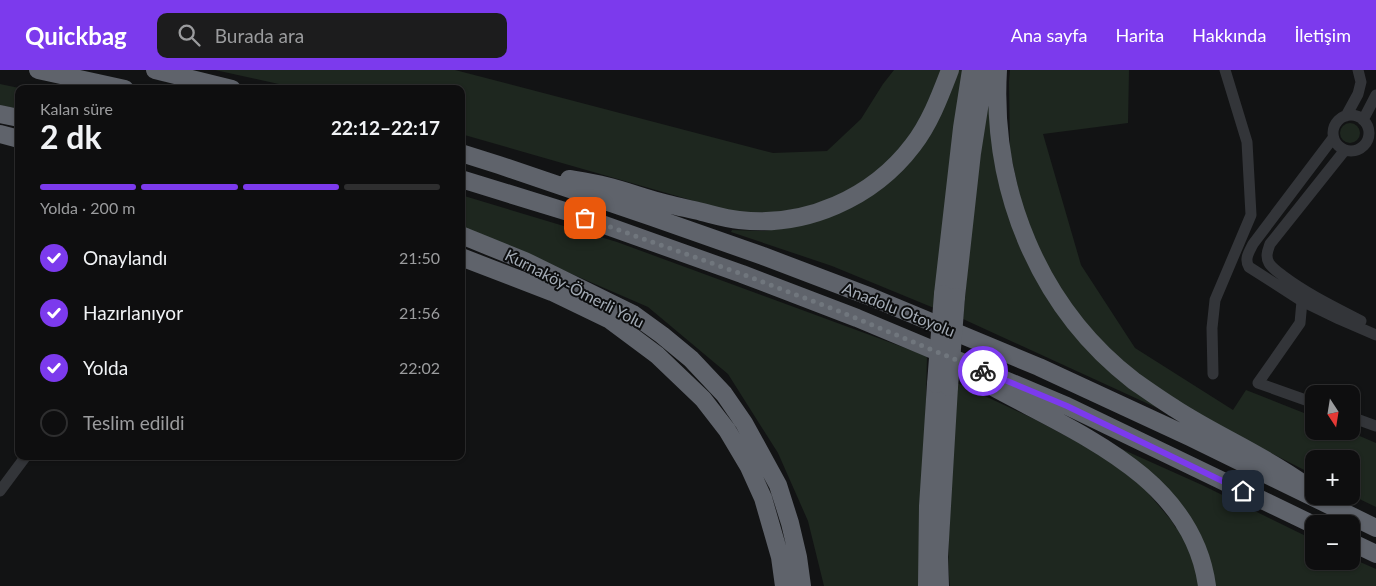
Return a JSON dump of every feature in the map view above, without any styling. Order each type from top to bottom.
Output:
[{"type":"highway","points":[[38,70],[107,85]]},
{"type":"highway","points":[[155,70],[216,85]]},
{"type":"highway","points":[[499,165],[607,186],[668,204],[739,220],[772,221],[811,214],[853,198],[874,184],[895,165],[914,144],[924,128],[934,110],[950,70]]},
{"type":"highway","points":[[927,586],[928,514],[942,386],[962,128],[971,70]]},
{"type":"highway","points":[[949,295],[985,70]]},
{"type":"highway","points":[[998,70],[997,105],[1000,138],[1006,179],[1013,204],[1024,234],[1043,274],[1073,320],[1099,349],[1134,380],[1176,409],[1286,471],[1305,485]]},
{"type":"highway","points":[[0,114],[15,117]]},
{"type":"highway","points":[[0,134],[15,137]]},
{"type":"highway","name":"Anadolu Otoyolu","points":[[465,154],[680,226],[871,297],[1039,367],[1190,437],[1376,528]]},
{"type":"highway","name":"Anadolu Otoyolu","points":[[465,180],[568,212],[742,274],[857,318],[1067,406],[1305,521]]},
{"type":"highway","name":"Kurnaköy-Ömerli Yolu","points":[[465,237],[525,261],[633,314],[662,334],[691,359],[724,394],[744,423],[778,485],[790,523],[802,586]]},
{"type":"highway","name":"Kurnaköy-Ömerli Yolu","points":[[465,259],[552,292],[610,320],[658,355],[703,399],[727,430],[749,467],[763,498],[780,557],[784,586]]},
{"type":"highway","points":[[914,343],[1099,445],[1136,470],[1150,482],[1179,514],[1198,552],[1207,586]]},
{"type":"highway","points":[[940,586],[942,386]]},
{"type":"highway","points":[[1333,505],[1344,513]]},
{"type":"highway","points":[[1360,546],[1376,554]]},
{"type":"street","points":[[1213,374],[1212,328],[1215,300],[1251,215],[1247,142],[1225,70]]},
{"type":"street","points":[[1346,116],[1358,94],[1361,82],[1358,70]]},
{"type":"street","points":[[1363,120],[1376,95]]},
{"type":"street","points":[[1352,115],[1363,120],[1369,131],[1366,142],[1362,147],[1351,151],[1345,150],[1336,144],[1332,132],[1341,118],[1352,115]]},
{"type":"street","points":[[1333,138],[1248,253],[1247,264],[1302,301],[1376,335]]},
{"type":"street","points":[[1257,271],[1267,266],[1270,244],[1345,150]]},
{"type":"street","points":[[1248,253],[1262,251],[1274,268],[1296,285],[1331,306],[1376,328]]},
{"type":"street","points":[[1302,301],[1300,323],[1258,383],[1305,400]]},
{"type":"street","points":[[1360,420],[1376,426]]},
{"type":"street","points":[[0,491],[23,460]]},
{"type":"shaded area","points":[[215,70],[455,70],[773,153],[827,151],[861,119],[894,70],[944,70],[918,126],[877,175],[830,199],[802,208],[768,213],[729,211],[465,135],[465,85],[283,85]]},
{"type":"shaded area","points":[[957,70],[963,70],[934,308],[832,266],[731,232],[732,230],[764,231],[782,228],[868,195]]},
{"type":"shaded area","points":[[991,70],[1032,264],[1166,412],[963,319],[972,220]]},
{"type":"shaded area","points":[[1010,70],[1129,70],[1128,123],[1043,134],[1081,265],[1135,348],[1233,410],[1246,390],[1305,413],[1305,440],[1360,440],[1360,436],[1376,443],[1376,507],[1360,499],[1360,450],[1305,450],[1305,470],[1187,410],[1121,363],[1075,312],[1047,270],[1022,207],[1010,150]]},
{"type":"shaded area","points":[[0,84],[15,87],[15,108],[0,105]]},
{"type":"shaded area","points":[[1350,123],[1357,126],[1360,133],[1357,140],[1350,143],[1343,140],[1340,133],[1343,126]]},
{"type":"shaded area","points":[[465,196],[617,242],[927,356],[922,574],[924,586],[824,586],[808,521],[778,453],[728,374],[648,307],[465,228]]},
{"type":"shaded area","points":[[957,383],[1034,419],[1100,454],[1143,487],[1176,528],[1179,527],[1190,548],[1200,586],[950,586],[949,540],[952,448]]},
{"type":"shaded area","points":[[1115,446],[1202,485],[1305,536],[1305,570],[1360,570],[1360,562],[1376,569],[1376,586],[1213,586],[1206,557]]},
{"type":"way so far","points":[[585,218],[742,274],[857,318],[983,371]]},
{"type":"route","points":[[983,371],[1067,406],[1243,491]]}]
